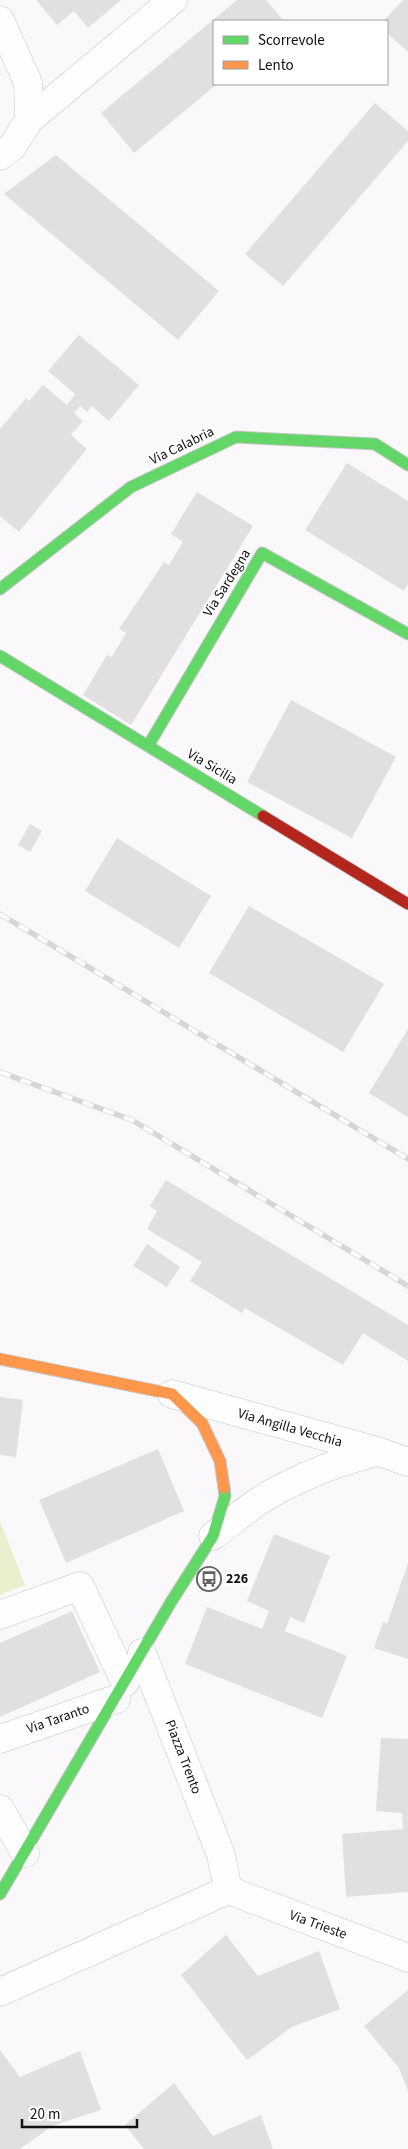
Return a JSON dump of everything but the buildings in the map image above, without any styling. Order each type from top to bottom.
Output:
[{"type":"street","points":[[6,152],[29,120],[173,0]]},
{"type":"street","points":[[0,20],[28,83],[29,120]]},
{"type":"street","name":"Via Calabria","points":[[0,589],[131,487],[236,437],[375,444],[408,465]]},
{"type":"street","name":"Via Sardegna","points":[[148,746],[262,553],[408,634]]},
{"type":"street","name":"Via Sicilia","points":[[0,656],[408,904]]},
{"type":"street","points":[[0,1359],[172,1394],[202,1423],[220,1461],[225,1496],[213,1536],[171,1602],[0,1893]]},
{"type":"street","name":"Via Angilla Vecchia","points":[[172,1394],[377,1451],[408,1462]]},
{"type":"street","points":[[213,1536],[259,1501],[290,1483],[340,1462],[377,1451]]},
{"type":"street","points":[[0,1615],[80,1586],[120,1690]]},
{"type":"street","name":"Piazza Trento","points":[[142,1653],[221,1855],[228,1890]]},
{"type":"street","name":"Via Taranto","points":[[0,1739],[120,1690]]},
{"type":"street","points":[[0,1809],[24,1853]]},
{"type":"street","points":[[0,1992],[228,1890]]},
{"type":"street","name":"Via Trieste","points":[[228,1890],[266,1906],[408,1958]]},
{"type":"green space","points":[[0,1521],[25,1585],[0,1595]]},
{"type":"railway","points":[[0,914],[408,1159]]},
{"type":"railway","points":[[0,1072],[132,1120],[408,1286]]},
{"type":"traffic: fast","points":[[0,589],[131,487],[236,437],[375,444],[408,465]]},
{"type":"traffic: fast","points":[[148,746],[262,553],[408,634]]},
{"type":"traffic: fast","points":[[0,656],[263,816]]},
{"type":"traffic: fast","points":[[0,1894],[171,1602],[213,1536],[225,1496],[224,1488]]},
{"type":"traffic: slow","points":[[0,1359],[172,1394],[202,1423],[220,1461],[224,1488]]},
{"type":"traffic: jam","points":[[263,816],[408,904]]},
{"type":"place","name":"226","points":[[209,1579]]}]
